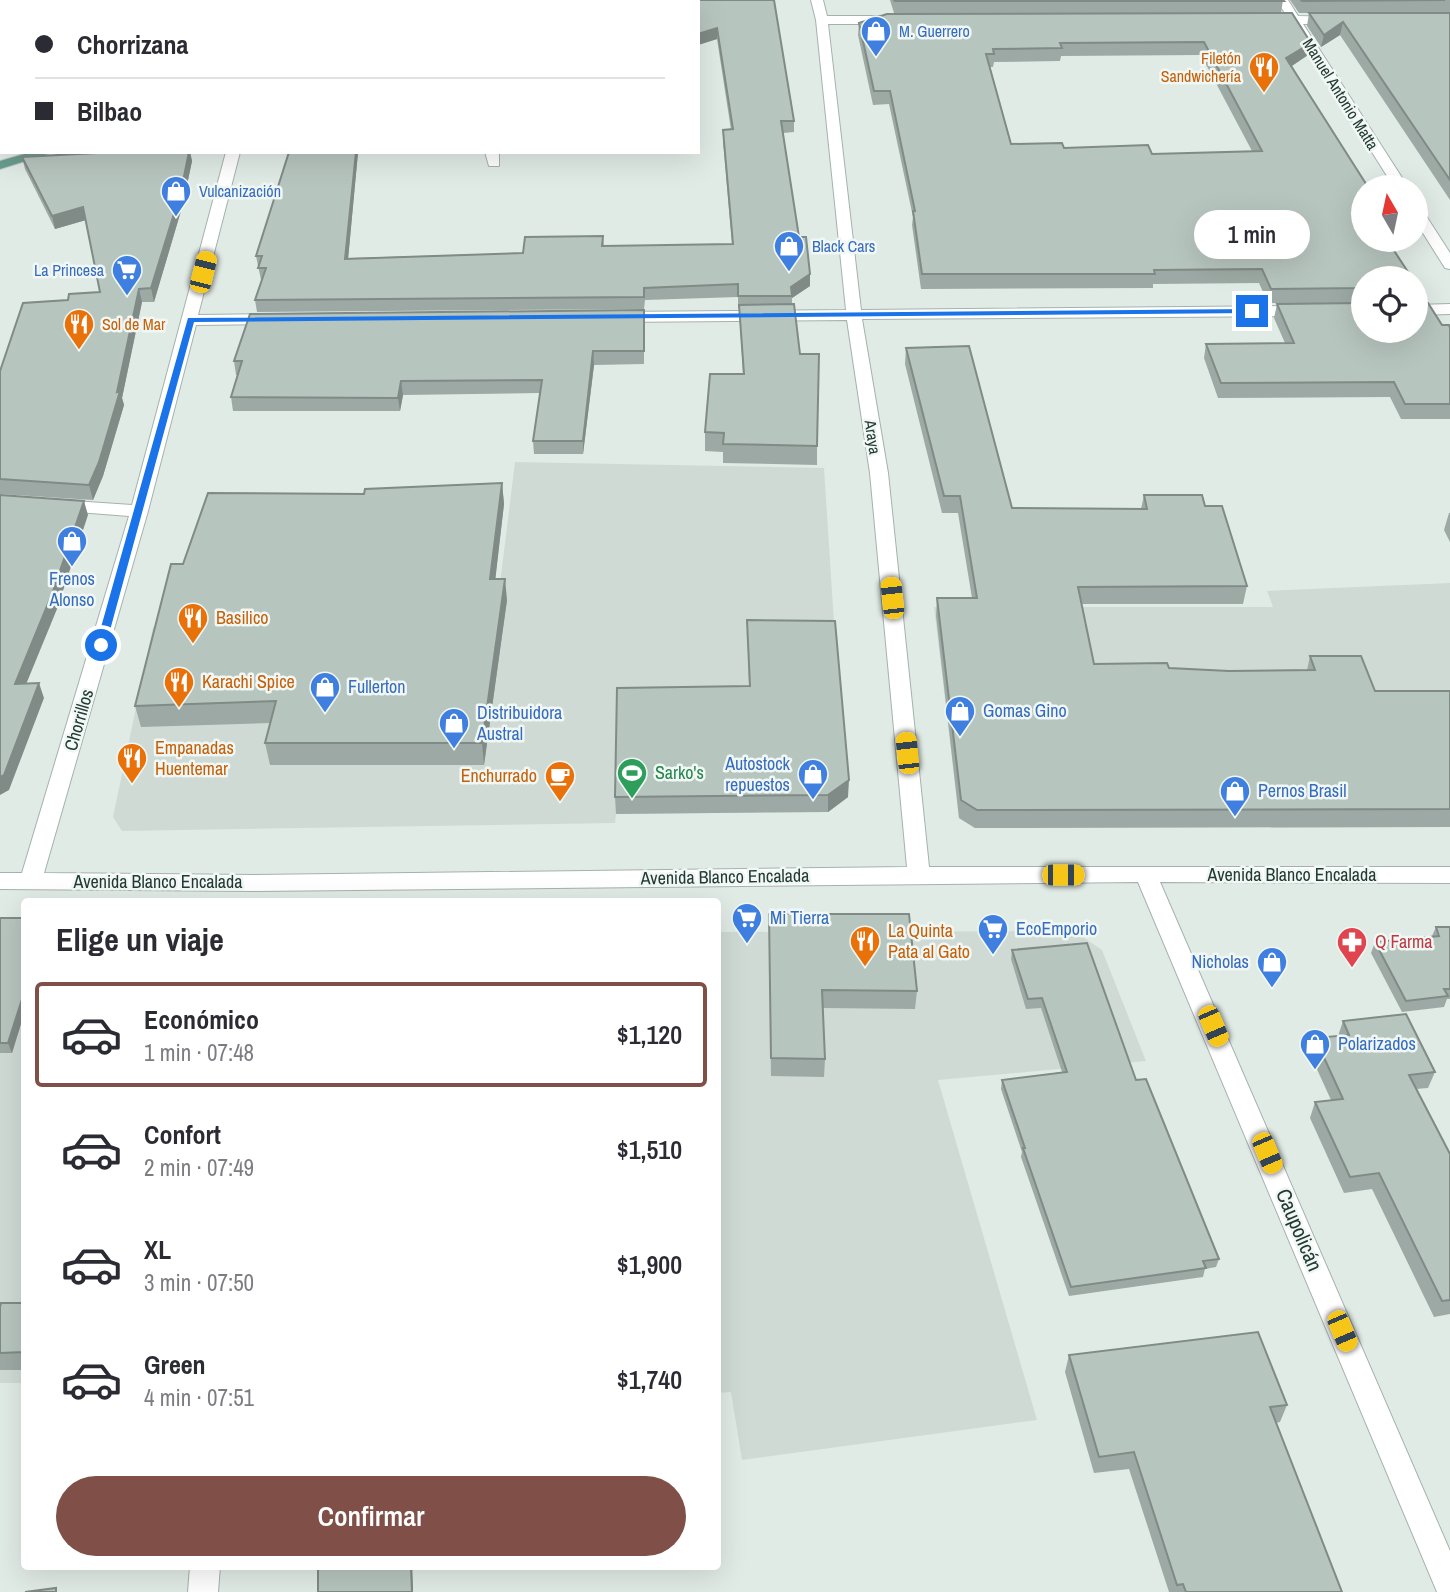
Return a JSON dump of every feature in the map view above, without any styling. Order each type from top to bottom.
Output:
[{"type":"main road","points":[[1,165],[40,154]]},
{"type":"street","name":"Araya","points":[[817,0],[822,20],[854,315],[879,473],[919,875]]},
{"type":"street","name":"Manuel Antonio Matta","points":[[1282,0],[1393,175]]},
{"type":"street","points":[[822,20],[905,20]]},
{"type":"street","points":[[1251,20],[1353,20]]},
{"type":"street","name":"Chorrillos","points":[[31,881],[139,511],[232,154]]},
{"type":"street","points":[[1428,230],[1450,264]]},
{"type":"street","points":[[1428,310],[1450,309]]},
{"type":"street","points":[[599,317],[1322,310]]},
{"type":"street","points":[[191,320],[293,319]]},
{"type":"street","points":[[0,501],[139,511]]},
{"type":"street","name":"Avenida Blanco Encalada","points":[[0,881],[254,892],[919,875],[1450,875]]},
{"type":"street","name":"Caupolicán","points":[[1146,875],[1170,925],[1450,1586]]},
{"type":"street","points":[[203,1592],[205,1570]]},
{"type":"shaded area","points":[[515,462],[824,468],[848,797],[828,812],[616,814],[615,823],[122,831],[113,817],[153,627],[265,626],[499,592]]},
{"type":"shaded area","points":[[1450,583],[1450,827],[975,828],[959,818],[934,607],[1273,607],[1267,591]]},
{"type":"shaded area","points":[[0,928],[21,928],[21,1383],[0,1383]]},
{"type":"shaded area","points":[[1074,931],[1102,950],[1146,1061],[938,1080],[1037,1420],[742,1460],[731,1392],[721,1393],[721,932]]},
{"type":"building","points":[[700,0],[774,0],[794,121],[781,121],[799,237],[806,237],[810,274],[791,287],[792,296],[738,296],[738,284],[644,288],[644,297],[255,300],[266,268],[258,268],[262,256],[256,256],[288,154],[356,154],[345,259],[523,253],[525,237],[603,236],[602,246],[733,244],[723,130],[733,129],[717,28],[700,33]]},
{"type":"building","points":[[1283,0],[1284,1],[895,1]]},
{"type":"building","points":[[1301,0],[1445,0],[1302,1]]},
{"type":"building","points":[[1292,13],[1311,43],[1286,58],[1360,175],[1351,175],[1351,252],[1395,252],[1404,266],[1351,266],[1351,288],[1271,289],[1262,269],[1154,270],[1155,274],[922,274],[915,211],[890,91],[874,91],[859,23],[887,14]],"holes":[[[1204,42],[1262,151],[1152,154],[1148,145],[1064,148],[1062,143],[1011,144],[986,54],[994,54],[993,49],[1062,48],[1060,43]]]},
{"type":"building","points":[[1309,13],[1450,13],[1450,180],[1343,22],[1324,35]]},
{"type":"building","points":[[189,154],[181,191],[151,288],[139,289],[117,392],[120,391],[99,462],[89,485],[0,479],[0,371],[23,303],[68,300],[69,294],[100,292],[83,207],[52,216],[22,157]]},
{"type":"building","points":[[1351,303],[1351,343],[1428,343],[1428,303],[1442,325],[1449,325],[1450,328],[1450,404],[1405,404],[1394,382],[1221,383],[1206,344],[1294,343],[1277,304]]},
{"type":"building","points":[[794,304],[800,354],[819,354],[817,446],[723,444],[724,433],[705,432],[710,374],[744,374],[739,305]]},
{"type":"building","points":[[644,310],[644,351],[593,351],[583,441],[533,441],[542,380],[401,381],[398,398],[231,397],[242,361],[234,361],[250,314]]},
{"type":"building","points":[[969,346],[1012,508],[1147,509],[1144,495],[1202,495],[1205,506],[1222,506],[1247,586],[1078,587],[1094,664],[1167,663],[1169,668],[1229,671],[1315,670],[1310,656],[1361,656],[1375,691],[1450,691],[1450,809],[977,810],[961,800],[937,598],[977,598],[960,496],[944,496],[906,348]]},
{"type":"building","points":[[502,483],[490,579],[505,579],[482,743],[265,743],[276,701],[135,706],[171,564],[183,564],[208,493],[364,494],[365,489]]},
{"type":"building","points":[[0,495],[84,501],[52,594],[15,684],[39,683],[4,775],[0,777]]},
{"type":"building","points":[[747,620],[835,621],[849,780],[828,795],[615,797],[617,688],[750,686]]},
{"type":"building","points":[[769,914],[909,914],[917,991],[822,990],[825,1059],[771,1058]]},
{"type":"building","points":[[0,918],[21,918],[21,1002],[8,1043],[0,1043]]},
{"type":"building","points":[[1436,927],[1450,927],[1450,989],[1444,989],[1448,996],[1406,1001],[1375,942],[1439,936]]},
{"type":"building","points":[[1087,943],[1136,1080],[1146,1079],[1219,1259],[1203,1261],[1206,1268],[1071,1287],[1002,1080],[1067,1072],[1042,998],[1028,999],[1012,950]]},
{"type":"building","points":[[1406,1014],[1435,1072],[1409,1075],[1450,1154],[1450,1300],[1442,1301],[1379,1173],[1350,1177],[1315,1102],[1343,1099],[1315,1038],[1349,1035],[1343,1021]]},
{"type":"building","points":[[1,1303],[21,1303],[21,1352],[0,1353]]},
{"type":"building","points":[[1258,1332],[1287,1405],[1270,1407],[1342,1592],[1186,1592],[1183,1584],[1177,1585],[1134,1452],[1099,1457],[1069,1355]]},
{"type":"building","points":[[318,1570],[411,1570],[412,1592],[318,1592]]},
{"type":"building","points":[[56,1588],[56,1592],[25,1592]]},
{"type":"place","name":"M. Guerrero","points":[[876,58]]},
{"type":"place","name":"Filetón Sandwichería","points":[[1264,94]]},
{"type":"place","name":"Vulcanización","points":[[176,218]]},
{"type":"place","name":"Black Cars","points":[[789,273]]},
{"type":"place","name":"La Princesa","points":[[127,297]]},
{"type":"place","name":"Sol de Mar","points":[[79,351]]},
{"type":"place","name":"Frenos Alonso","points":[[72,568]]},
{"type":"place","name":"Basilico","points":[[193,645]]},
{"type":"place","name":"Karachi Spice","points":[[179,709]]},
{"type":"place","name":"Fullerton","points":[[325,714]]},
{"type":"place","name":"Gomas Gino","points":[[960,738]]},
{"type":"place","name":"Distribuidora Austral","points":[[454,750]]},
{"type":"place","name":"Empanadas Huentemar","points":[[132,785]]},
{"type":"place","name":"Sarko's","points":[[632,800]]},
{"type":"place","name":"Autostock repuestos","points":[[813,801]]},
{"type":"place","name":"Enchurrado","points":[[560,803]]},
{"type":"place","name":"Pernos Brasil","points":[[1235,818]]},
{"type":"place","name":"Mi Tierra","points":[[747,945]]},
{"type":"place","name":"EcoEmporio","points":[[993,956]]},
{"type":"place","name":"La Quinta Pata al Gato","points":[[865,968]]},
{"type":"place","name":"Q Farma","points":[[1352,969]]},
{"type":"place","name":"Nicholas","points":[[1272,989]]},
{"type":"place","name":"Polarizados","points":[[1315,1071]]},
{"type":"route","points":[[101,645],[191,320],[1252,311]]}]
